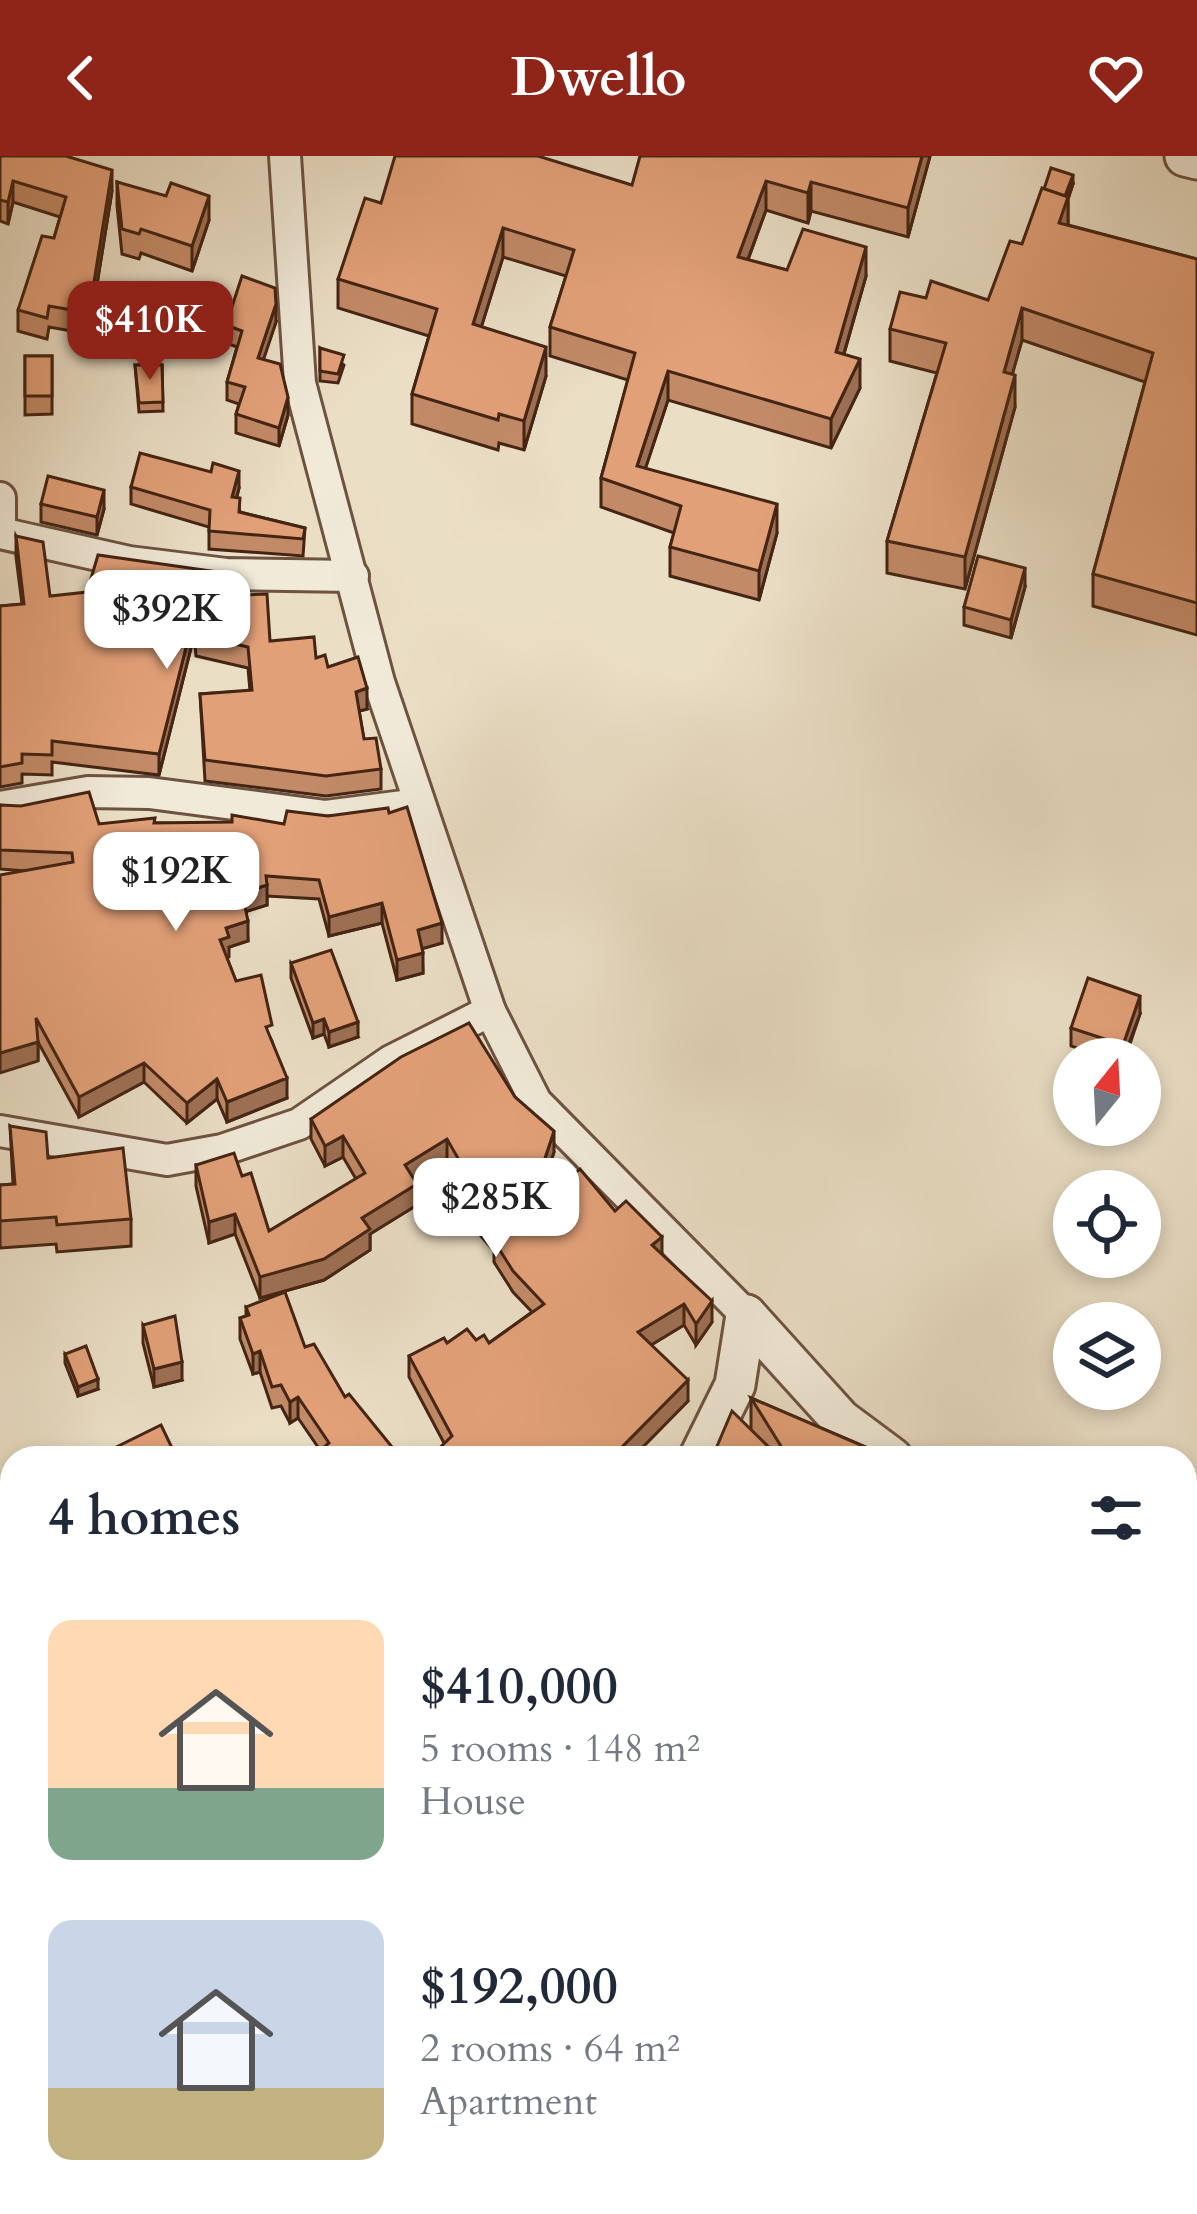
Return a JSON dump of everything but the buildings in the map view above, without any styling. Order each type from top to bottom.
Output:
[{"type":"street","points":[[285,156],[300,383],[419,804],[490,1011],[536,1102],[746,1315],[841,1420],[876,1446]]},
{"type":"street","points":[[1185,156],[1197,159]]},
{"type":"street","points":[[0,498],[0,531],[148,564],[226,574],[353,576]]},
{"type":"street","points":[[0,807],[110,792],[326,816],[419,804]]},
{"type":"street","points":[[0,1131],[167,1160],[222,1150],[299,1124],[392,1061],[490,1011]]},
{"type":"street","points":[[705,1446],[735,1385],[746,1315]]}]
